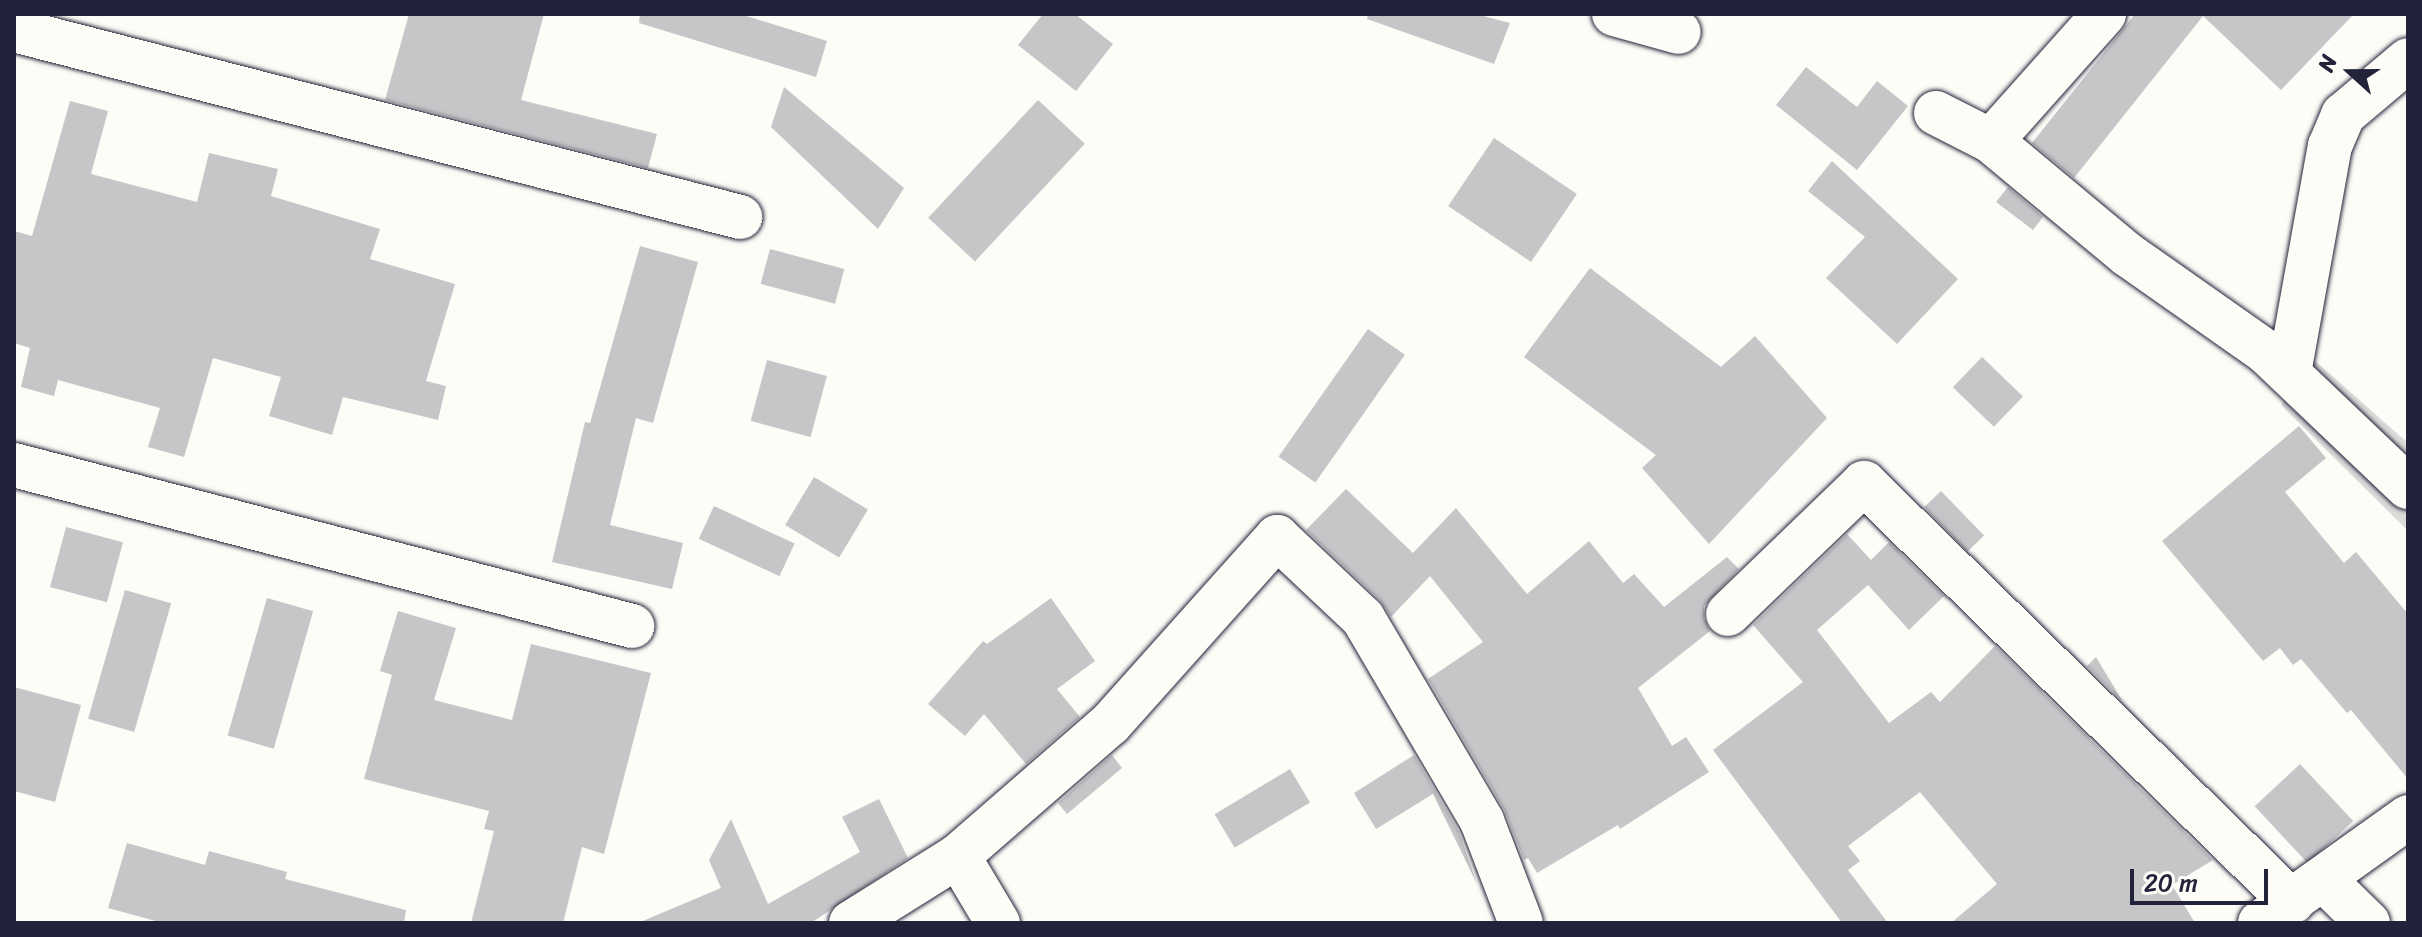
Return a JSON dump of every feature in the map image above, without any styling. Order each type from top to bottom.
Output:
[{"type":"street","points":[[1614,14],[1679,32]]},
{"type":"street","points":[[1991,141],[2104,14]]},
{"type":"street","points":[[14,30],[740,217]]},
{"type":"street","points":[[2289,373],[2330,146],[2343,115],[2408,60]]},
{"type":"street","points":[[1936,113],[1991,141],[2128,255],[2266,352],[2408,487]]},
{"type":"street","points":[[14,465],[632,626]]},
{"type":"street","points":[[1728,614],[1864,483],[2291,901],[2368,923]]},
{"type":"street","points":[[851,923],[958,856],[1110,724],[1277,537],[1363,618],[1482,821],[1521,923]]},
{"type":"street","points":[[2291,901],[2408,817]]},
{"type":"street","points":[[958,856],[998,923]]},
{"type":"shaded area","points":[[2313,359],[2408,443],[2408,531],[2281,405]]},
{"type":"building","points":[[409,14],[544,14],[521,100],[657,134],[648,168],[385,100]]},
{"type":"building","points":[[640,14],[740,14],[827,41],[816,77],[639,23]]},
{"type":"building","points":[[1043,14],[1075,14],[1113,44],[1076,91],[1018,45]]},
{"type":"building","points":[[1368,14],[1476,14],[1510,23],[1494,64],[1367,19]]},
{"type":"building","points":[[2135,14],[2354,14],[2281,90],[2203,16],[2074,178],[2032,143]]},
{"type":"building","points":[[1806,67],[1857,107],[1877,81],[1908,106],[1857,170],[1776,105]]},
{"type":"building","points":[[784,87],[904,188],[878,229],[771,127]]},
{"type":"building","points":[[1038,100],[1085,144],[975,261],[928,218]]},
{"type":"building","points":[[70,101],[108,111],[91,174],[197,202],[209,153],[278,169],[271,196],[380,229],[370,259],[455,284],[426,381],[446,386],[438,420],[343,397],[332,435],[269,416],[281,377],[213,358],[184,457],[148,447],[160,408],[58,380],[54,396],[21,387],[30,348],[14,343],[14,231],[32,236]]},
{"type":"building","points":[[1494,138],[1577,194],[1531,262],[1448,206]]},
{"type":"building","points":[[1832,161],[1958,279],[1897,344],[1826,278],[1865,237],[1808,191]]},
{"type":"building","points":[[2008,187],[2043,217],[2033,230],[1996,202]]},
{"type":"building","points":[[640,246],[698,262],[653,423],[636,418],[610,525],[683,543],[672,589],[552,562],[585,422],[590,423]]},
{"type":"building","points":[[770,249],[844,269],[835,304],[761,284]]},
{"type":"building","points":[[1590,268],[1721,367],[1755,336],[1827,418],[1709,544],[1642,468],[1656,455],[1524,357]]},
{"type":"building","points":[[1368,329],[1405,355],[1315,483],[1279,457]]},
{"type":"building","points":[[1982,357],[2023,397],[1994,427],[1953,387]]},
{"type":"building","points":[[767,360],[827,376],[811,437],[751,421]]},
{"type":"building","points":[[2299,426],[2326,458],[2285,492],[2344,563],[2356,552],[2408,614],[2408,779],[2351,710],[2347,713],[2301,659],[2293,665],[2280,648],[2263,661],[2162,541]]},
{"type":"building","points":[[814,477],[868,509],[839,557],[785,525]]},
{"type":"building","points":[[1346,489],[1413,553],[1456,508],[1527,594],[1589,541],[1623,583],[1634,574],[1664,607],[1727,557],[1739,569],[1704,606],[1704,619],[1710,631],[1638,688],[1672,746],[1686,737],[1709,772],[1620,829],[1618,825],[1537,873],[1528,858],[1524,860],[1504,809],[1428,679],[1483,642],[1430,576],[1391,617],[1380,600],[1306,530]]},
{"type":"building","points":[[1941,491],[1984,536],[1968,552],[1924,507]]},
{"type":"building","points":[[714,506],[795,544],[779,576],[699,539]]},
{"type":"building","points":[[66,527],[123,542],[107,602],[50,587]]},
{"type":"building","points":[[1847,534],[1871,560],[1889,542],[1944,596],[1909,630],[1868,585],[1817,630],[1889,723],[1931,692],[1940,702],[1995,646],[2213,860],[2172,885],[2195,923],[1951,923],[1997,884],[1920,792],[1848,846],[1860,861],[1848,870],[1888,923],[1842,923],[1713,750],[1803,682],[1753,625]]},
{"type":"building","points":[[125,590],[171,603],[134,732],[88,719]]},
{"type":"building","points":[[267,598],[313,611],[274,749],[228,735]]},
{"type":"building","points":[[1051,598],[1095,661],[1057,689],[1080,717],[1026,764],[984,714],[965,736],[928,704],[983,641],[987,644]]},
{"type":"building","points":[[398,611],[456,628],[434,700],[512,720],[531,644],[651,673],[604,854],[582,847],[563,923],[471,923],[494,831],[484,829],[489,811],[364,779],[392,675],[380,671]]},
{"type":"building","points":[[2096,657],[2123,702],[2087,666]]},
{"type":"building","points":[[14,687],[81,705],[55,802],[14,791]]},
{"type":"building","points":[[1112,755],[1122,768],[1067,814],[1058,803]]},
{"type":"building","points":[[1414,755],[1459,832],[1477,884],[1433,794],[1376,829],[1354,793]]},
{"type":"building","points":[[2300,764],[2353,821],[2308,863],[2255,806]]},
{"type":"building","points":[[1290,769],[1310,802],[1235,848],[1215,814]]},
{"type":"building","points":[[879,799],[908,858],[811,923],[638,923],[721,888],[709,860],[731,819],[768,904],[860,852],[842,817]]},
{"type":"building","points":[[127,843],[205,865],[209,851],[287,872],[285,879],[406,910],[404,923],[163,923],[108,908]]}]
